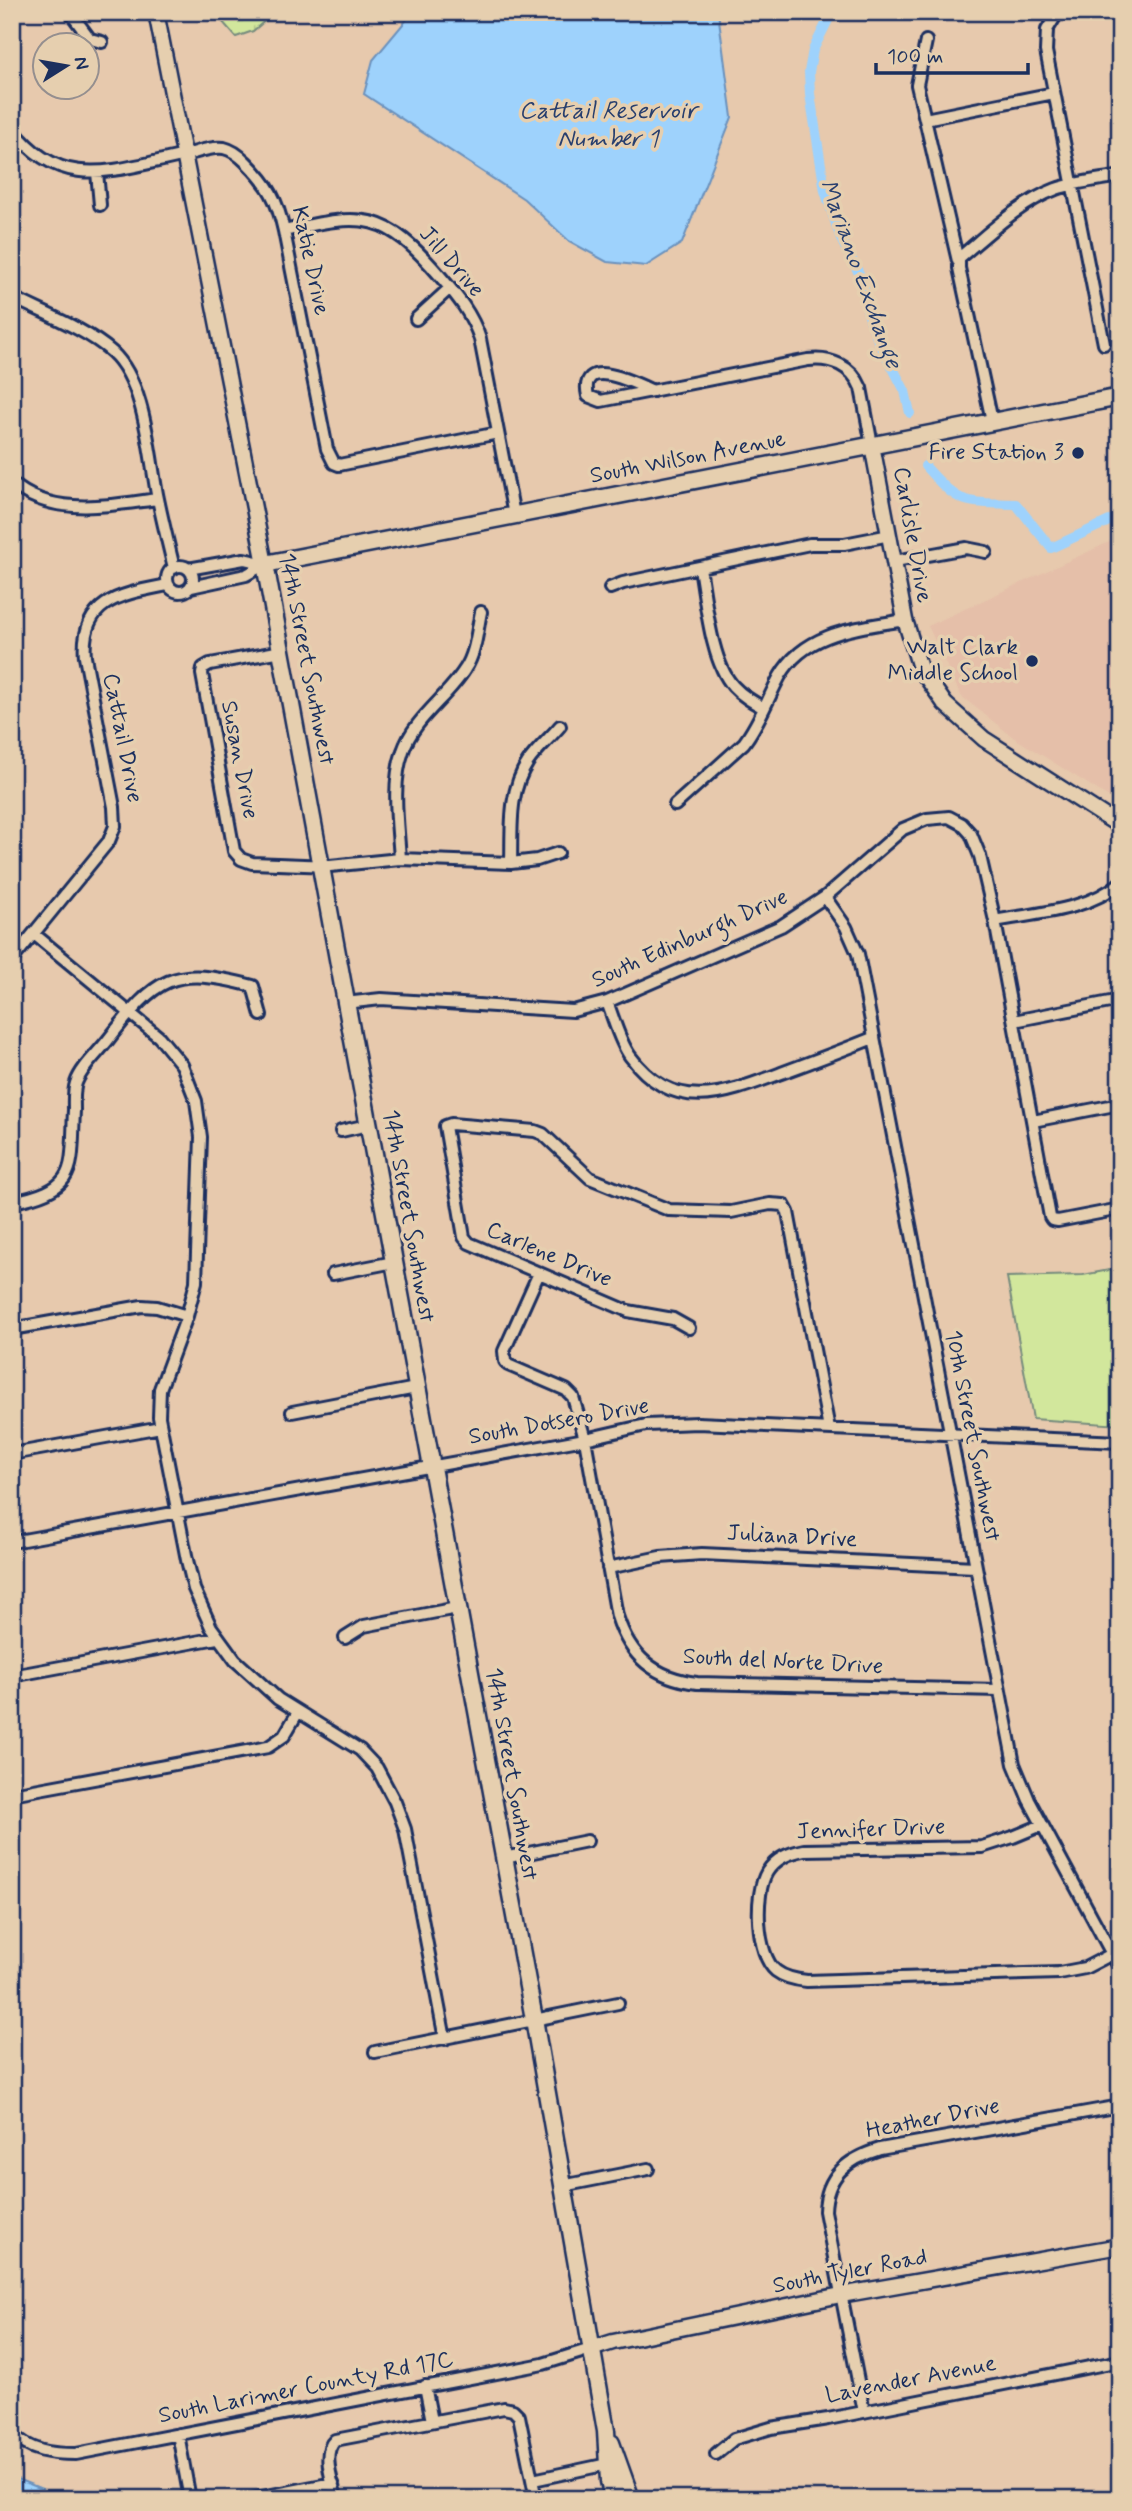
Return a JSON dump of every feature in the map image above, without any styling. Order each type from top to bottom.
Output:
[{"type":"main road","name":"South Wilson Avenue","points":[[265,564],[1120,397]]},
{"type":"main road","name":"14th Street Southwest","points":[[265,564],[534,2019],[606,2431],[613,2499]]},
{"type":"main road","name":"14th Street Southwest","points":[[606,2431],[631,2499]]},
{"type":"street","points":[[70,12],[85,32]]},
{"type":"street","name":"14th Street Southwest","points":[[156,12],[265,564]]},
{"type":"street","points":[[1058,12],[1045,41],[1104,344]]},
{"type":"street","points":[[926,41],[917,85],[992,421]]},
{"type":"street","points":[[925,119],[1054,93]]},
{"type":"street","name":"Katie Drive","points":[[12,128],[34,153],[47,161],[78,172],[97,172],[223,148],[241,158],[264,180],[274,196],[284,231],[327,449],[334,463],[339,465],[498,433]]},
{"type":"street","points":[[97,172],[100,205]]},
{"type":"street","points":[[958,260],[1023,206],[1057,189],[1120,176]]},
{"type":"street","name":"Jill Drive","points":[[284,231],[343,219],[387,227],[413,246],[462,302],[476,325],[514,515]]},
{"type":"street","points":[[416,319],[450,288]]},
{"type":"street","points":[[12,298],[102,345],[119,360],[133,383],[174,568]]},
{"type":"street","points":[[653,391],[604,373],[595,374],[588,380],[586,388],[587,396],[601,401],[653,391],[808,360],[832,360],[858,380],[872,445]]},
{"type":"street","name":"Carlisle Drive","points":[[872,445],[905,620],[920,668],[945,704],[992,746],[1120,826]]},
{"type":"street","points":[[12,483],[25,494],[80,507],[158,499]]},
{"type":"street","points":[[610,588],[810,544],[844,544],[890,535]]},
{"type":"street","points":[[895,561],[966,548],[986,551]]},
{"type":"street","name":"South Wilson Avenue","points":[[188,569],[244,559],[265,564]]},
{"type":"street","name":"South Wilson Avenue","points":[[191,587],[246,575],[265,564]]},
{"type":"street","points":[[174,568],[188,569],[193,577],[191,587],[178,592],[168,585],[168,573],[174,568]]},
{"type":"street","points":[[699,568],[720,664],[734,688],[764,708]]},
{"type":"street","name":"Cattail Drive","points":[[12,960],[104,849],[115,826],[114,807],[85,657],[85,637],[89,624],[102,605],[111,598],[168,585]]},
{"type":"street","points":[[400,859],[397,786],[403,751],[415,728],[466,668],[473,651],[481,612]]},
{"type":"street","points":[[675,805],[744,743],[781,674],[792,660],[814,642],[838,632],[905,620]]},
{"type":"street","name":"Susan Drive","points":[[282,650],[210,664],[203,668],[202,680],[237,855],[252,863],[321,866]]},
{"type":"street","points":[[511,863],[513,808],[517,785],[528,762],[561,726]]},
{"type":"street","name":"South Edinburgh Drive","points":[[345,1003],[381,999],[573,1011],[607,1002],[781,926],[825,897],[902,829],[927,818],[949,817],[962,824],[974,840],[980,856],[995,921],[1047,1207],[1052,1220],[1120,1209]]},
{"type":"street","points":[[321,866],[400,859],[511,863],[537,860],[558,853]]},
{"type":"street","points":[[995,921],[1080,904],[1112,890],[1120,883]]},
{"type":"street","name":"10th Street Southwest","points":[[825,897],[846,927],[858,954],[1014,1764],[1042,1825],[1120,1969]]},
{"type":"street","points":[[34,934],[159,1037],[175,1054],[187,1075],[199,1112],[201,1138],[197,1273],[187,1316],[160,1389],[161,1427],[194,1589],[217,1638],[235,1660],[298,1712],[360,1750],[377,1768],[395,1801],[405,1829],[445,2039]]},
{"type":"street","points":[[12,1202],[49,1193],[65,1178],[71,1159],[76,1082],[129,1013],[151,990],[177,978],[193,976],[227,979],[253,986],[261,1015]]},
{"type":"street","points":[[1014,1021],[1120,1000]]},
{"type":"street","points":[[607,1002],[624,1046],[642,1070],[659,1083],[695,1096],[734,1092],[873,1038]]},
{"type":"street","points":[[1033,1121],[1120,1104]]},
{"type":"street","name":"Carlene Drive","points":[[689,1328],[673,1319],[628,1311],[466,1240],[445,1131],[448,1124],[535,1131],[543,1134],[590,1178],[669,1210],[731,1212],[782,1203],[788,1212],[829,1429]]},
{"type":"street","points":[[341,1131],[368,1125]]},
{"type":"street","points":[[333,1274],[394,1262]]},
{"type":"street","name":"South del Norte Drive","points":[[539,1273],[504,1350],[505,1361],[508,1365],[571,1394],[585,1438],[617,1616],[628,1643],[645,1662],[669,1678],[714,1684],[999,1690]]},
{"type":"street","points":[[12,1329],[142,1306],[158,1307],[187,1316]]},
{"type":"street","points":[[292,1412],[416,1388]]},
{"type":"street","name":"South Dotsero Drive","points":[[12,1542],[646,1425],[698,1423],[1120,1442]]},
{"type":"street","points":[[12,1454],[161,1427]]},
{"type":"street","name":"Juliana Drive","points":[[608,1568],[660,1557],[702,1554],[975,1567]]},
{"type":"street","points":[[345,1638],[364,1626],[457,1608]]},
{"type":"street","points":[[12,1676],[217,1638]]},
{"type":"street","points":[[12,1794],[268,1747],[284,1737],[298,1712]]},
{"type":"street","name":"Jennifer Drive","points":[[1042,1825],[1013,1838],[982,1847],[804,1850],[781,1858],[765,1874],[760,1893],[763,1951],[776,1971],[788,1978],[807,1981],[1059,1973],[1085,1968],[1112,1954]]},
{"type":"street","points":[[503,1858],[587,1842]]},
{"type":"street","points":[[375,2052],[618,2003]]},
{"type":"street","name":"Heather Drive","points":[[864,2412],[825,2211],[825,2199],[840,2169],[860,2155],[880,2149],[1120,2106]]},
{"type":"street","points":[[562,2186],[648,2169]]},
{"type":"street","name":"South Tyler Road","points":[[591,2349],[612,2342],[841,2295],[1120,2246]]},
{"type":"street","name":"South Larimer County Rd 17C","points":[[12,2433],[27,2445],[44,2452],[76,2454],[542,2364],[591,2349]]},
{"type":"street","name":"Lavender Avenue","points":[[716,2454],[734,2439],[771,2428],[1120,2361]]},
{"type":"street","points":[[425,2386],[432,2421]]},
{"type":"street","points":[[336,2499],[327,2454],[335,2440],[504,2408],[513,2410],[522,2424],[537,2499]]},
{"type":"street","points":[[178,2434],[190,2499]]},
{"type":"street","points":[[533,2480],[608,2464]]},
{"type":"street","points":[[251,2499],[333,2483]]},
{"type":"shaded area","name":"Walt Clark Middle School","points":[[1120,537],[1120,804],[1013,737],[961,696],[928,626]]},
{"type":"green space","points":[[214,12],[275,12],[253,31],[236,37]]},
{"type":"green space","points":[[1120,1268],[1120,1425],[1033,1419],[1007,1277],[1083,1275]]},
{"type":"water","name":"Cattail Reservoir Number 1","points":[[413,12],[718,12],[732,117],[682,243],[646,266],[607,262],[569,241],[524,199],[364,94],[373,60]]},
{"type":"water","points":[[12,2477],[42,2489],[43,2499],[12,2499]]},
{"type":"waterway","name":"Mariano Exchange","points":[[832,12],[813,50],[809,72],[825,191],[841,239],[863,281],[868,313],[878,340],[905,391],[910,413]]},
{"type":"waterway","name":"Mariano Exchange","points":[[925,466],[947,489],[964,500],[1016,504],[1051,548],[1120,516]]},
{"type":"place","name":"Fire Station 3","points":[[1078,453]]},
{"type":"place","name":"Walt Clark Middle School","points":[[1032,661]]}]
